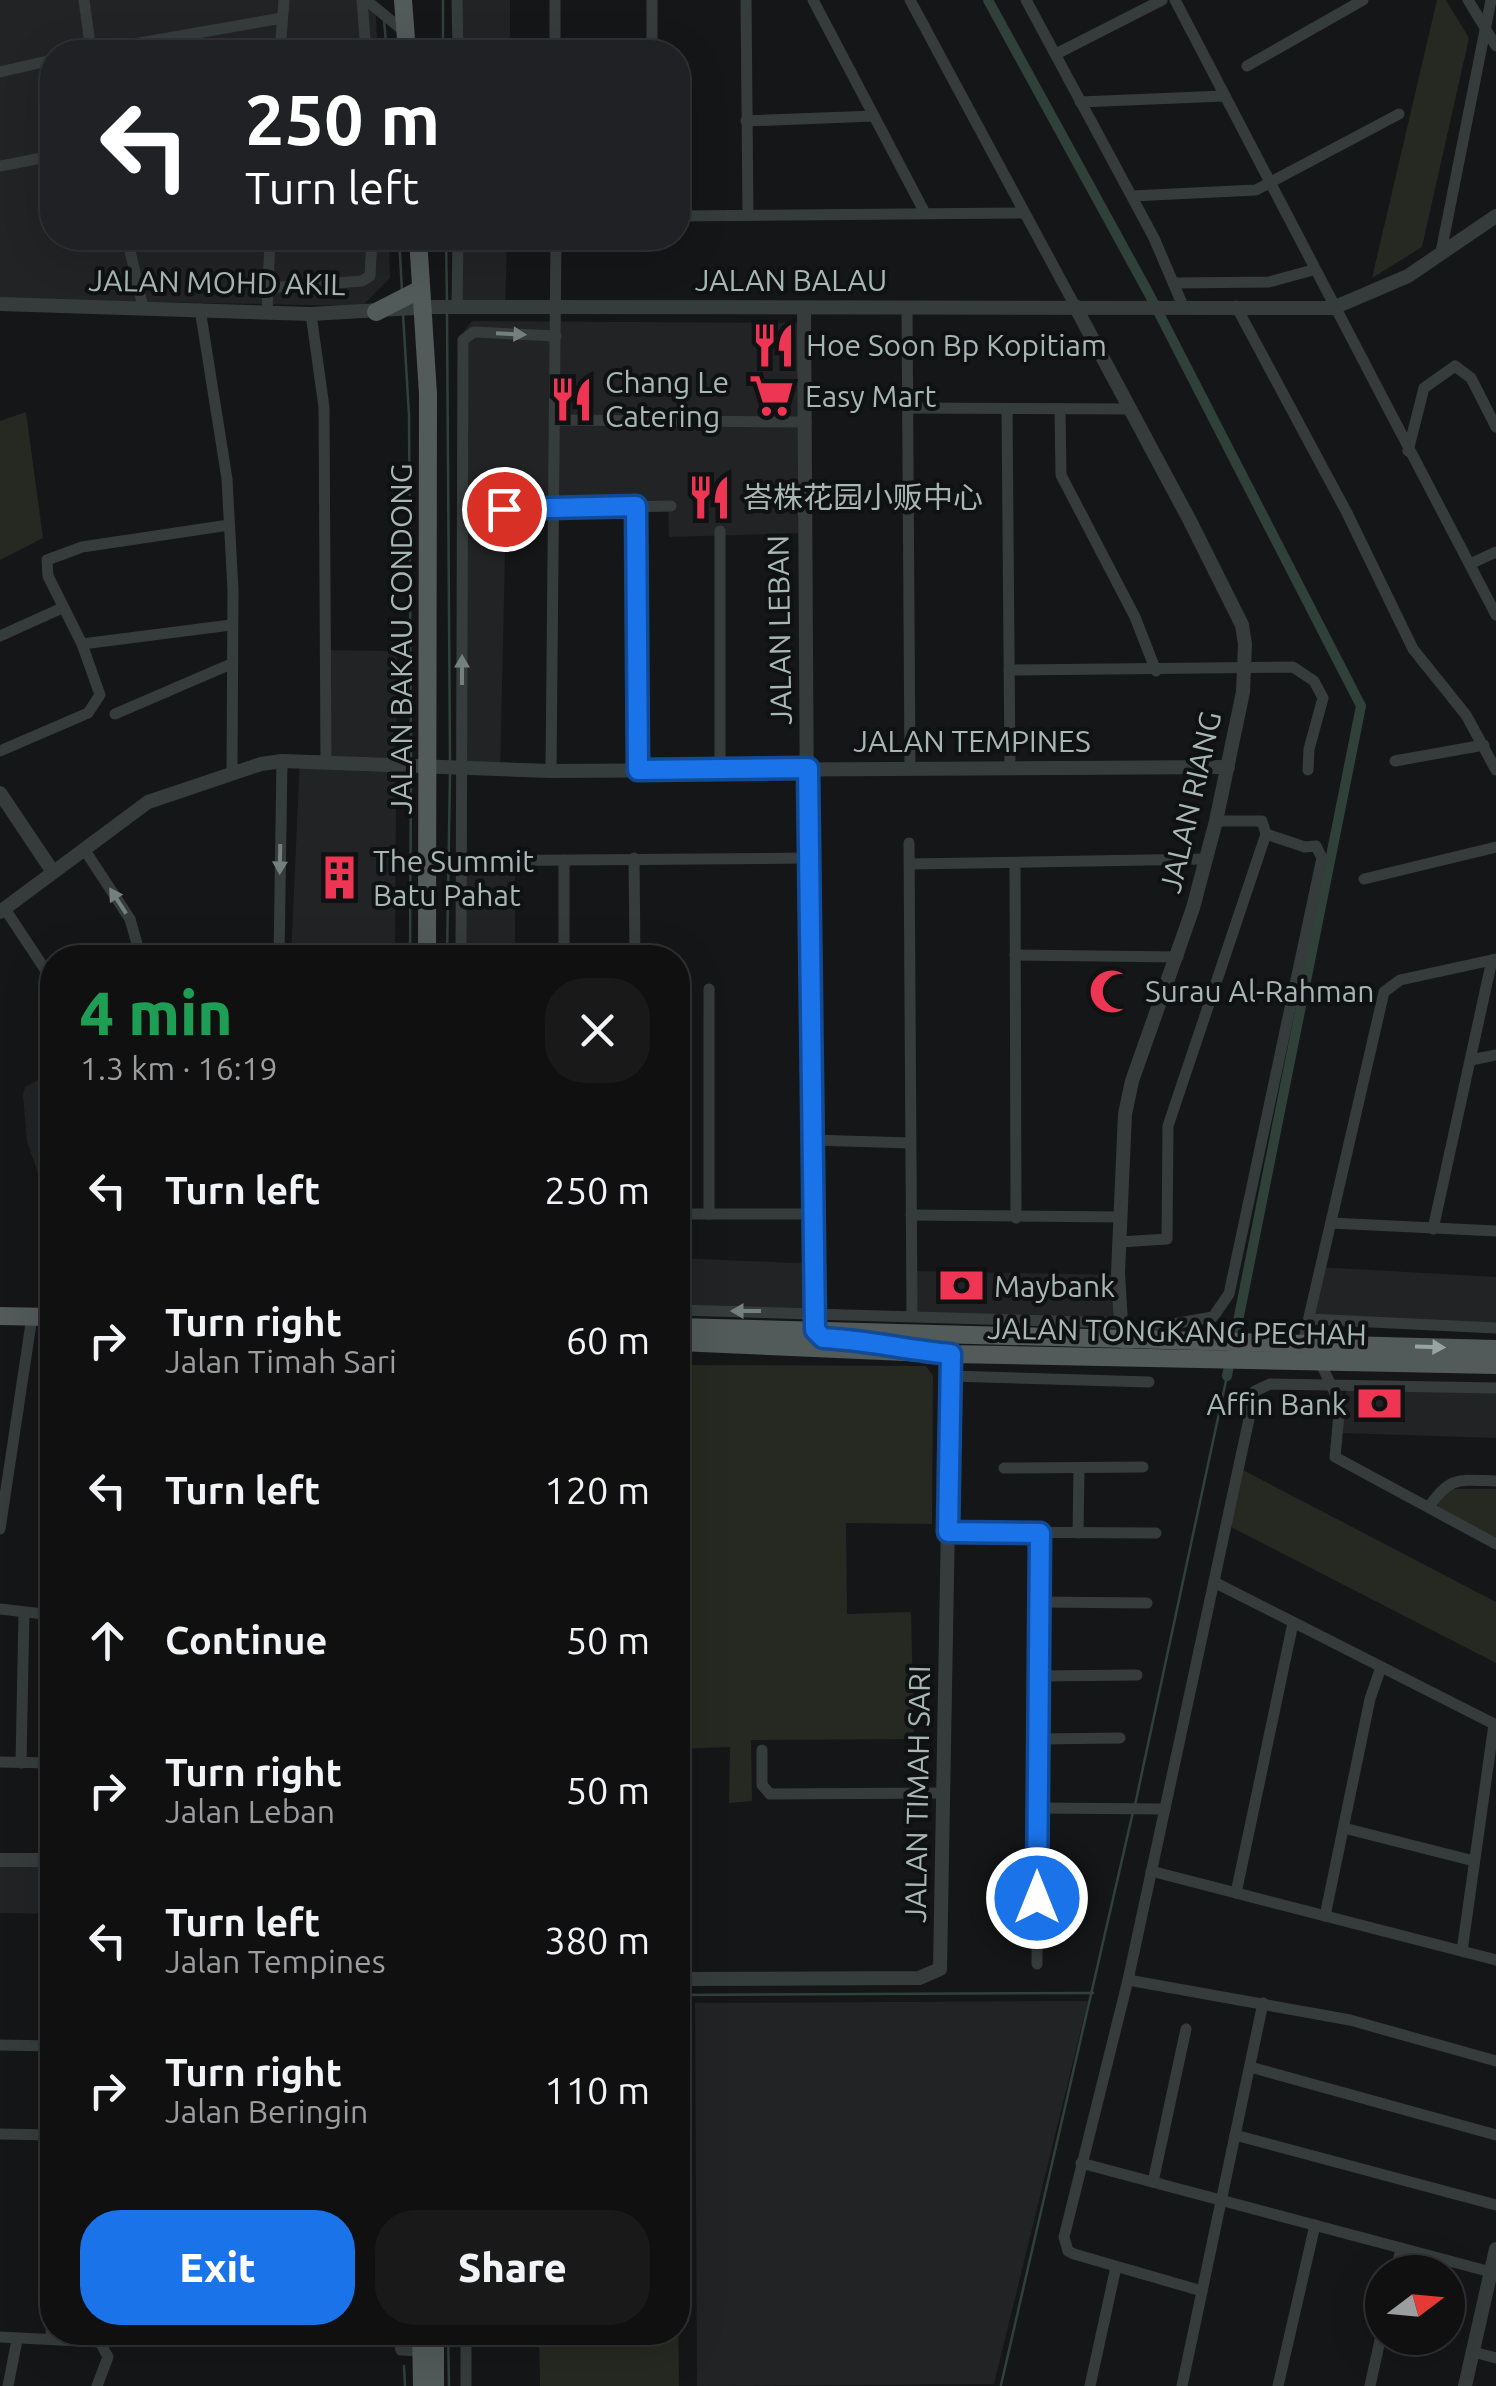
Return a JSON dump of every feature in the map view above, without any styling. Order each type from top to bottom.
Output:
[{"type":"main road","points":[[403,0],[406,40]]},
{"type":"main road","points":[[414,0],[416,40]]},
{"type":"main road","name":"JALAN BAKAU CONDONG","points":[[420,250],[431,305]]},
{"type":"main road","name":"JALAN BAKAU CONDONG","points":[[427,945],[433,766],[429,250]]},
{"type":"main road","points":[[376,312],[431,305]]},
{"type":"main road","points":[[0,1316],[40,1316]]},
{"type":"main road","points":[[815,1320],[823,1338],[868,1340],[878,1348]]},
{"type":"main road","name":"JALAN TONGKANG PECHAH","points":[[690,1326],[815,1320],[910,1325],[997,1337],[1122,1332],[1192,1351]]},
{"type":"main road","points":[[910,1325],[921,1342],[945,1346],[951,1354],[958,1346],[997,1337]]},
{"type":"main road","name":"JALAN TONGKANG PECHAH","points":[[690,1342],[1142,1359],[1192,1351],[1262,1351],[1320,1362],[1496,1366]]},
{"type":"main road","name":"JALAN TONGKANG PECHAH","points":[[1262,1351],[1303,1343],[1496,1349]]},
{"type":"main road","points":[[421,2345],[422,2386]]},
{"type":"main road","points":[[434,2345],[435,2386]]},
{"type":"street","points":[[84,0],[89,40]]},
{"type":"street","points":[[281,40],[284,0]]},
{"type":"street","points":[[457,0],[458,40]]},
{"type":"street","points":[[555,0],[555,40]]},
{"type":"street","points":[[652,0],[652,40]]},
{"type":"street","points":[[746,0],[748,215]]},
{"type":"street","points":[[813,0],[925,212]]},
{"type":"street","points":[[910,0],[1075,306]]},
{"type":"street","points":[[1026,0],[1132,196],[1176,283],[1183,306]]},
{"type":"street","points":[[1056,54],[1162,0]]},
{"type":"street","points":[[1175,0],[1496,615]]},
{"type":"street","points":[[1247,66],[1363,0]]},
{"type":"street","points":[[1468,0],[1496,46]]},
{"type":"street","points":[[1441,252],[1491,0]]},
{"type":"street","points":[[365,1],[388,16],[404,40]]},
{"type":"street","points":[[365,1],[366,40]]},
{"type":"street","points":[[158,40],[282,18]]},
{"type":"street","points":[[0,72],[40,63]]},
{"type":"street","points":[[1080,102],[1224,96]]},
{"type":"street","points":[[1132,196],[1256,190],[1399,114]]},
{"type":"street","points":[[746,122],[874,116]]},
{"type":"street","points":[[0,166],[40,158]]},
{"type":"street","points":[[690,216],[1022,213]]},
{"type":"street","points":[[1333,308],[1388,287],[1496,216]]},
{"type":"street","points":[[130,250],[142,308]]},
{"type":"street","points":[[267,312],[270,250]]},
{"type":"street","points":[[268,288],[362,280],[370,276],[372,250]]},
{"type":"street","points":[[431,305],[453,250]]},
{"type":"street","points":[[551,771],[556,250]]},
{"type":"street","points":[[1176,283],[1269,282],[1313,270]]},
{"type":"street","name":"JALAN MOHD AKIL","points":[[0,304],[311,314],[376,312]]},
{"type":"street","name":"JALAN BALAU","points":[[431,305],[556,309],[1333,308]]},
{"type":"street","name":"JALAN RIANG","points":[[1075,306],[1242,625],[1246,667],[1206,859],[1178,957],[1132,1081],[1122,1138],[1122,1332]]},
{"type":"street","points":[[1236,306],[1347,513],[1413,649],[1451,693],[1496,770]]},
{"type":"street","points":[[907,307],[910,768]]},
{"type":"street","name":"JALAN LEBAN","points":[[804,308],[815,1320]]},
{"type":"street","points":[[200,309],[227,479],[232,773]]},
{"type":"street","points":[[311,314],[324,406],[326,762]]},
{"type":"street","points":[[461,945],[462,862],[433,766],[463,510],[466,334],[556,336]]},
{"type":"street","points":[[1408,451],[1424,388],[1455,366],[1471,378],[1496,426]]},
{"type":"street","points":[[908,408],[1132,409]]},
{"type":"street","points":[[1006,409],[1010,769]]},
{"type":"street","points":[[1060,409],[1060,475],[1135,618],[1156,671]]},
{"type":"street","points":[[555,420],[806,422]]},
{"type":"street","points":[[636,506],[638,770]]},
{"type":"street","points":[[463,510],[670,506]]},
{"type":"street","points":[[0,751],[98,704],[100,695],[82,644],[46,568],[54,554],[228,524]]},
{"type":"street","points":[[720,531],[720,769]]},
{"type":"street","points":[[1470,564],[1496,552]]},
{"type":"street","points":[[0,636],[62,608]]},
{"type":"street","points":[[82,644],[232,625]]},
{"type":"street","points":[[115,714],[232,664]]},
{"type":"street","points":[[1010,670],[1293,667],[1305,673],[1320,691],[1322,708],[1309,749],[1308,770]]},
{"type":"street","points":[[1395,761],[1484,745]]},
{"type":"street","points":[[278,945],[282,761]]},
{"type":"street","name":"JALAN TEMPINES","points":[[2,911],[148,802],[232,773],[282,761],[551,771],[1228,767]]},
{"type":"street","points":[[0,793],[52,872]]},
{"type":"street","points":[[1120,1242],[1167,1239],[1168,1126],[1266,834],[1262,820],[1216,821]]},
{"type":"street","points":[[1156,1342],[1165,1324],[1212,1317],[1229,1294],[1322,858],[1316,846],[1305,847],[1266,834]]},
{"type":"street","points":[[909,843],[910,1325],[1122,1332],[1142,1359]]},
{"type":"street","points":[[1364,879],[1496,847]]},
{"type":"street","points":[[84,849],[130,920],[137,945]]},
{"type":"street","points":[[634,858],[635,945]]},
{"type":"street","points":[[462,862],[808,858]]},
{"type":"street","points":[[910,864],[1206,859]]},
{"type":"street","points":[[564,860],[564,945]]},
{"type":"street","points":[[1014,863],[1016,1218]]},
{"type":"street","points":[[2,911],[40,963]]},
{"type":"street","points":[[1015,955],[1178,957]]},
{"type":"street","points":[[1303,1343],[1384,992],[1400,980],[1494,960],[1433,1229]]},
{"type":"street","points":[[709,989],[710,1214]]},
{"type":"street","points":[[1471,1060],[1496,1056]]},
{"type":"street","points":[[812,1140],[910,1143]]},
{"type":"street","points":[[690,1214],[812,1214]]},
{"type":"street","points":[[911,1215],[1120,1217]]},
{"type":"street","points":[[1332,1222],[1496,1231]]},
{"type":"street","points":[[690,1311],[815,1320]]},
{"type":"street","points":[[0,1528],[32,1316]]},
{"type":"street","points":[[1309,1320],[1496,1328]]},
{"type":"street","name":"JALAN TIMAH SARI","points":[[690,1979],[932,1976],[942,1958],[951,1354]]},
{"type":"street","points":[[1320,1362],[1340,1404],[1335,1457],[1496,1544]]},
{"type":"street","points":[[950,1376],[1148,1382]]},
{"type":"street","points":[[1202,2291],[1074,2254],[1064,2244],[1128,1980],[1256,1391],[1260,1385],[1328,1384],[1496,1388]]},
{"type":"street","points":[[1004,1468],[1143,1467]]},
{"type":"street","points":[[1078,1533],[1079,1468]]},
{"type":"street","points":[[1429,1506],[1443,1486],[1453,1481],[1496,1481]]},
{"type":"street","points":[[948,1532],[1156,1533]]},
{"type":"street","points":[[1037,1964],[1040,1533]]},
{"type":"street","points":[[1214,1582],[1495,1725],[1462,1951]]},
{"type":"street","points":[[1039,1602],[1147,1603]]},
{"type":"street","points":[[0,1610],[40,1614]]},
{"type":"street","points":[[21,1762],[24,1613]]},
{"type":"street","points":[[1236,1893],[1293,1622]]},
{"type":"street","points":[[1325,1916],[1381,1667]]},
{"type":"street","points":[[1038,1676],[1136,1675]]},
{"type":"street","points":[[1038,1739],[1120,1738]]},
{"type":"street","points":[[762,1750],[762,1785],[770,1794],[943,1793]]},
{"type":"street","points":[[0,1762],[40,1763]]},
{"type":"street","points":[[1038,1808],[1165,1809]]},
{"type":"street","points":[[1344,1828],[1474,1861]]},
{"type":"street","points":[[0,1860],[40,1860]]},
{"type":"street","points":[[1152,1871],[1496,1960]]},
{"type":"street","points":[[1128,1980],[1411,2034],[1496,2061]]},
{"type":"street","points":[[1182,2386],[1264,2003]]},
{"type":"street","points":[[1152,2182],[1186,2029]]},
{"type":"street","points":[[0,2044],[40,2046]]},
{"type":"street","points":[[1250,2067],[1496,2135]]},
{"type":"street","points":[[0,2134],[40,2135]]},
{"type":"street","points":[[1236,2135],[1496,2205]]},
{"type":"street","points":[[1081,2163],[1491,2272]]},
{"type":"street","points":[[1278,2386],[1315,2225]]},
{"type":"street","points":[[1400,2255],[1401,2248]]},
{"type":"street","points":[[1465,2386],[1496,2250]]},
{"type":"street","points":[[1090,2386],[1116,2267]]},
{"type":"street","points":[[0,2337],[40,2339]]},
{"type":"street","points":[[8,2386],[17,2340]]},
{"type":"street","points":[[98,2386],[108,2356],[105,2345]]},
{"type":"street","points":[[466,2345],[466,2386]]},
{"type":"street","points":[[1473,2352],[1496,2358]]},
{"type":"street","points":[[1370,2386],[1377,2355]]},
{"type":"shaded area","points":[[0,0],[375,0],[377,40],[40,40],[40,250],[389,250],[390,278],[362,306],[0,299]]},
{"type":"shaded area","points":[[454,0],[510,0],[510,40],[455,40]]},
{"type":"shaded area","points":[[1437,0],[1446,0],[1469,38],[1422,247],[1372,278]]},
{"type":"shaded area","points":[[454,250],[507,250],[505,314],[453,313]]},
{"type":"shaded area","points":[[472,321],[811,323],[811,533],[669,537],[668,510],[506,512],[500,776],[459,773],[459,338]]},
{"type":"shaded area","points":[[26,412],[43,538],[0,560],[0,421]]},
{"type":"shaded area","points":[[322,650],[397,651],[395,945],[292,945],[300,755],[322,755]]},
{"type":"shaded area","points":[[459,858],[515,858],[515,945],[458,945]]},
{"type":"shaded area","points":[[40,1079],[40,1178],[27,1142],[25,1087]]},
{"type":"shaded area","points":[[690,1259],[819,1264],[821,1315],[690,1313]]},
{"type":"shaded area","points":[[1318,1267],[1496,1277],[1496,1332],[1305,1323]]},
{"type":"shaded area","points":[[907,1271],[1124,1275],[1126,1323],[908,1320]]},
{"type":"shaded area","points":[[690,1365],[926,1366],[933,1376],[932,1524],[846,1523],[847,1614],[911,1612],[914,1739],[751,1740],[752,1801],[729,1803],[730,1747],[690,1749]]},
{"type":"shaded area","points":[[1348,1381],[1496,1385],[1496,1438],[1340,1433]]},
{"type":"shaded area","points":[[1239,1468],[1496,1602],[1496,1663],[1227,1525]]},
{"type":"shaded area","points":[[1441,1489],[1496,1489],[1496,1539],[1437,1509]]},
{"type":"shaded area","points":[[0,1853],[40,1854],[40,1914],[0,1913]]},
{"type":"shaded area","points":[[1088,2001],[994,2384],[697,2386],[695,2003]]},
{"type":"shaded area","points":[[539,2345],[679,2345],[679,2386],[540,2386]]},
{"type":"waterway","points":[[443,0],[443,40]]},
{"type":"waterway","points":[[988,0],[1148,292],[1361,706],[1227,1376]]},
{"type":"waterway","points":[[384,21],[386,40]]},
{"type":"waterway","points":[[400,250],[402,291]]},
{"type":"waterway","points":[[446,250],[447,301]]},
{"type":"waterway","points":[[403,314],[409,415],[411,761]]},
{"type":"waterway","points":[[447,314],[450,761]]},
{"type":"waterway","points":[[410,945],[411,774]]},
{"type":"waterway","points":[[447,945],[450,774]]},
{"type":"waterway","points":[[1135,1805],[1227,1376]]},
{"type":"waterway","points":[[1001,2385],[1133,1812]]},
{"type":"waterway","points":[[690,1995],[1093,1993]]},
{"type":"waterway","points":[[448,2345],[449,2386]]},
{"type":"waterway","points":[[404,2366],[405,2386]]},
{"type":"place","name":"Hoe Soon Bp Kopitiam","points":[[773,345]]},
{"type":"place","name":"Easy Mart","points":[[772,396]]},
{"type":"place","name":"Chang Le Catering","points":[[572,399]]},
{"type":"place","name":"峇株花园小贩中心","points":[[710,497]]},
{"type":"place","name":"The Summit Batu Pahat","points":[[340,878]]},
{"type":"place","name":"Surau Al-Rahman","points":[[1112,991]]},
{"type":"place","name":"Maybank","points":[[961,1286]]},
{"type":"place","name":"Affin Bank","points":[[1380,1404]]},
{"type":"route","points":[[504,509],[636,506],[638,770],[808,768],[815,1330],[823,1338],[868,1340],[878,1348],[951,1354],[948,1532],[1040,1533],[1037,1898]]}]
